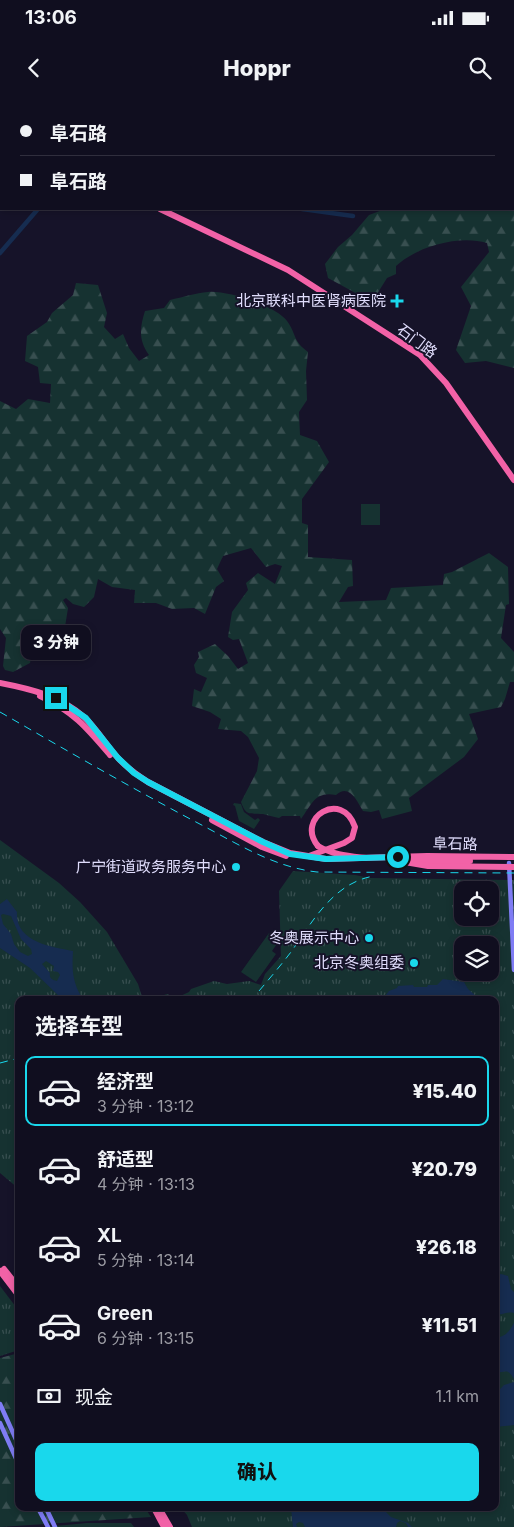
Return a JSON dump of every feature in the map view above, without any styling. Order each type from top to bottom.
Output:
[{"type":"highway","name":"石门路","points":[[162,210],[288,270],[420,356],[446,383],[514,480]]},
{"type":"highway","name":"石门路","points":[[170,210],[287,266],[422,353],[448,381],[514,475]]},
{"type":"highway","name":"阜石路","points":[[0,685],[40,692],[56,698],[86,718],[118,758],[134,773],[263,842],[290,854],[326,859],[470,853],[513,860]]},
{"type":"highway","name":"阜石路","points":[[0,685],[30,692],[54,702],[72,713],[83,723],[116,762],[146,786],[262,847],[286,856],[308,862],[399,861],[428,866],[513,860]]},
{"type":"highway","points":[[309,856],[344,843],[352,838],[355,826],[347,814],[333,808],[319,814],[314,821],[312,832],[318,846],[328,851],[342,855],[366,858]]},
{"type":"highway","points":[[2,1270],[15,1284]]},
{"type":"highway","points":[[2,1270],[15,1290]]},
{"type":"highway","points":[[156,1511],[164,1527]]},
{"type":"highway","points":[[161,1511],[170,1527]]},
{"type":"main road","points":[[513,860],[514,970]]},
{"type":"main road","points":[[0,1404],[15,1437]]},
{"type":"main road","points":[[0,1423],[15,1456]]},
{"type":"main road","points":[[40,1511],[48,1527]]},
{"type":"main road","points":[[47,1511],[55,1527]]},
{"type":"green space","points":[[382,210],[514,210],[514,368],[486,361],[465,363],[456,350],[471,306],[461,287],[489,252],[487,243],[464,240],[452,241],[416,253],[396,266],[396,274],[387,278],[372,302],[328,278],[325,264],[338,247],[352,235],[369,215]]},
{"type":"green space","points":[[76,283],[98,285],[107,313],[104,327],[115,339],[123,334],[129,348],[139,361],[149,355],[143,344],[141,333],[145,311],[164,308],[170,300],[194,294],[216,292],[250,300],[273,310],[287,321],[297,341],[308,352],[306,371],[307,400],[299,412],[300,435],[317,441],[329,462],[302,499],[302,523],[308,525],[308,557],[352,560],[353,586],[348,587],[339,602],[386,600],[391,588],[443,585],[444,574],[452,572],[489,553],[508,567],[509,604],[506,605],[501,638],[514,652],[514,682],[510,682],[501,707],[469,714],[478,739],[464,757],[409,798],[412,811],[382,819],[379,810],[363,811],[352,795],[345,791],[336,795],[329,794],[319,797],[311,804],[301,819],[300,816],[282,816],[279,818],[246,812],[241,802],[257,771],[259,758],[248,737],[241,731],[218,729],[221,719],[210,712],[192,706],[194,689],[201,692],[207,678],[196,673],[194,665],[199,657],[198,652],[215,644],[238,669],[248,663],[239,639],[233,640],[228,637],[232,612],[248,590],[246,583],[258,573],[275,584],[282,566],[275,564],[266,567],[251,548],[223,556],[217,569],[224,581],[216,587],[205,614],[194,608],[172,609],[156,603],[134,603],[135,590],[112,587],[98,579],[94,597],[84,607],[73,604],[66,598],[63,600],[68,608],[64,633],[36,632],[30,663],[13,672],[5,670],[3,666],[6,638],[0,629],[0,401],[16,409],[28,399],[50,403],[51,384],[40,383],[38,367],[25,361],[27,336],[47,322],[52,313],[73,295]]},
{"type":"green space","points":[[361,504],[380,504],[380,525],[361,525]]},
{"type":"green space","points":[[234,803],[241,804],[244,812],[255,820],[258,818],[260,820],[254,829],[239,821]]},
{"type":"green space","points":[[0,840],[59,883],[80,902],[107,932],[138,984],[142,996],[15,996],[15,1186],[0,1173]]},
{"type":"green space","points":[[293,871],[355,875],[370,878],[514,880],[514,1527],[192,1527],[184,1511],[499,1511],[499,996],[180,996],[191,989],[214,981],[227,984],[249,981],[261,985],[265,974],[281,956],[279,891]]},
{"type":"green space","points":[[269,933],[279,941],[272,951],[276,954],[256,982],[241,972]]},
{"type":"green space","points":[[0,1286],[15,1306],[15,1351],[0,1356]]},
{"type":"green space","points":[[15,1354],[15,1511],[147,1511],[151,1517],[0,1527],[0,1358]]},
{"type":"green space","points":[[87,1523],[131,1523],[134,1527],[45,1527]]},
{"type":"water","points":[[7,899],[17,912],[18,922],[28,936],[45,945],[73,951],[73,974],[81,996],[59,996],[30,968],[0,948],[0,904]],"holes":[[[1,915],[11,916],[21,939],[31,949],[32,954],[28,956],[20,952],[14,944],[11,934],[3,924]],[[46,961],[54,966],[53,971],[58,972],[60,975],[57,981],[51,978],[50,973],[42,964]]]},
{"type":"water","points":[[443,979],[464,982],[468,989],[476,996],[385,996],[389,991],[398,986],[413,985],[414,987],[427,987],[428,985],[437,985]]},
{"type":"water","points":[[499,1275],[508,1276],[511,1289],[514,1292],[514,1313],[499,1314]]},
{"type":"water","points":[[514,1323],[514,1379],[507,1372],[499,1372],[499,1337],[506,1334]]},
{"type":"water","points":[[514,1382],[514,1425],[499,1427],[499,1390],[504,1385]]},
{"type":"water","points":[[291,1511],[385,1511],[391,1517],[408,1523],[412,1527],[408,1527],[406,1523],[400,1521],[396,1527],[305,1527],[303,1523],[299,1522],[296,1524],[297,1527],[293,1527]]},
{"type":"waterway","points":[[0,253],[37,210]]},
{"type":"waterway","points":[[309,210],[353,216]]},
{"type":"railway","points":[[0,712],[169,808],[238,845],[284,865],[317,872],[514,873]]},
{"type":"railway","points":[[259,991],[291,952],[325,905],[347,886],[374,876]]},
{"type":"railway","points":[[0,1063],[15,1059]]},
{"type":"place","name":"北京联科中医肾病医院","points":[[397,301]]},
{"type":"place","name":"广宁街道政务服务中心","points":[[236,867]]},
{"type":"place","name":"冬奥展示中心","points":[[369,938]]},
{"type":"place","name":"北京冬奥组委","points":[[414,963]]},
{"type":"route","points":[[56,698],[86,718],[118,758],[134,773],[263,842],[290,854],[326,859],[398,857]]}]
